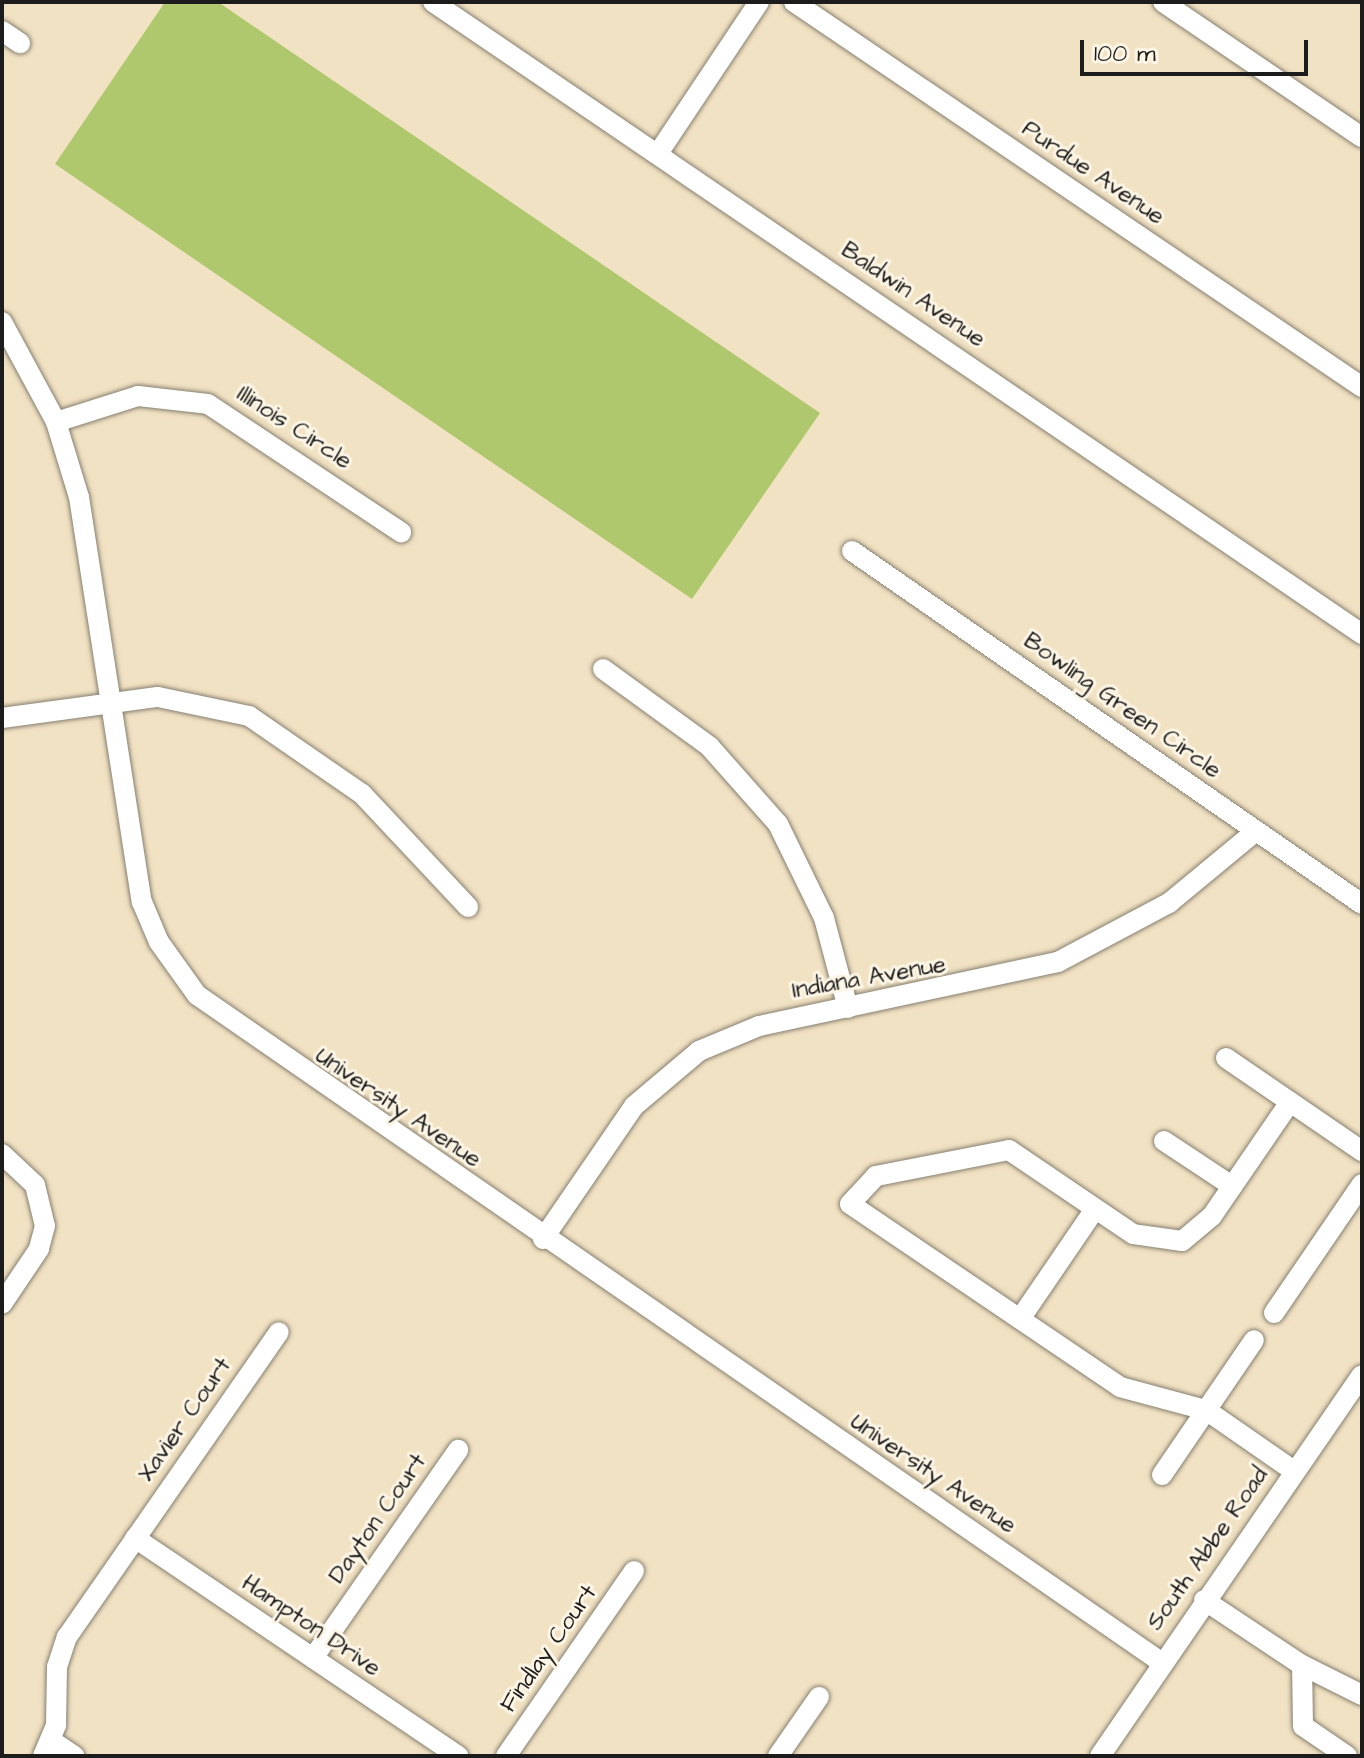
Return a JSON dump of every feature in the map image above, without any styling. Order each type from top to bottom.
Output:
[{"type":"street","name":"Baldwin Avenue","points":[[433,2],[659,152],[1362,634]]},
{"type":"street","points":[[659,152],[759,2]]},
{"type":"street","name":"Purdue Avenue","points":[[794,2],[1362,387]]},
{"type":"street","points":[[1163,2],[1362,137]]},
{"type":"street","points":[[2,31],[20,43]]},
{"type":"street","name":"University Avenue","points":[[2,322],[56,422],[79,497],[136,881],[159,942],[183,979],[230,1025],[1161,1662]]},
{"type":"street","name":"Illinois Circle","points":[[56,422],[138,396],[208,404],[401,532]]},
{"type":"street","name":"Bowling Green Circle","points":[[852,551],[1362,904]]},
{"type":"street","points":[[603,669],[709,746],[778,824],[824,918],[848,1008]]},
{"type":"street","points":[[2,718],[110,702],[195,700],[266,724],[362,794],[468,907]]},
{"type":"street","name":"Indiana Avenue","points":[[543,1239],[634,1106],[681,1062],[738,1032],[1018,975],[1097,946],[1169,903],[1256,831]]},
{"type":"street","points":[[1226,1058],[1362,1151]]},
{"type":"street","points":[[1290,1102],[1203,1227],[1173,1243],[1148,1242],[1009,1150],[865,1181],[850,1204],[1120,1387],[1206,1410],[1294,1471]]},
{"type":"street","points":[[1164,1141],[1232,1186]]},
{"type":"street","points":[[2,1304],[33,1259],[45,1226],[40,1196],[8,1159]]},
{"type":"street","points":[[1274,1313],[1362,1184]]},
{"type":"street","points":[[1020,1319],[1095,1209]]},
{"type":"street","name":"Xavier Court","points":[[48,1748],[61,1652],[135,1538],[279,1332]]},
{"type":"street","points":[[1162,1475],[1254,1340]]},
{"type":"street","name":"South Abbe Road","points":[[1100,1756],[1161,1662],[1362,1375]]},
{"type":"street","name":"Dayton Court","points":[[313,1658],[458,1450]]},
{"type":"street","name":"Hampton Drive","points":[[135,1538],[458,1756]]},
{"type":"street","name":"Findlay Court","points":[[506,1756],[634,1571]]},
{"type":"street","points":[[1204,1600],[1302,1665],[1359,1686]]},
{"type":"street","points":[[1302,1665],[1303,1726],[1347,1756]]},
{"type":"street","points":[[778,1756],[819,1697]]},
{"type":"street","points":[[48,1748],[74,1756]]},
{"type":"green space","points":[[165,2],[218,2],[820,413],[692,599],[55,164]]}]
